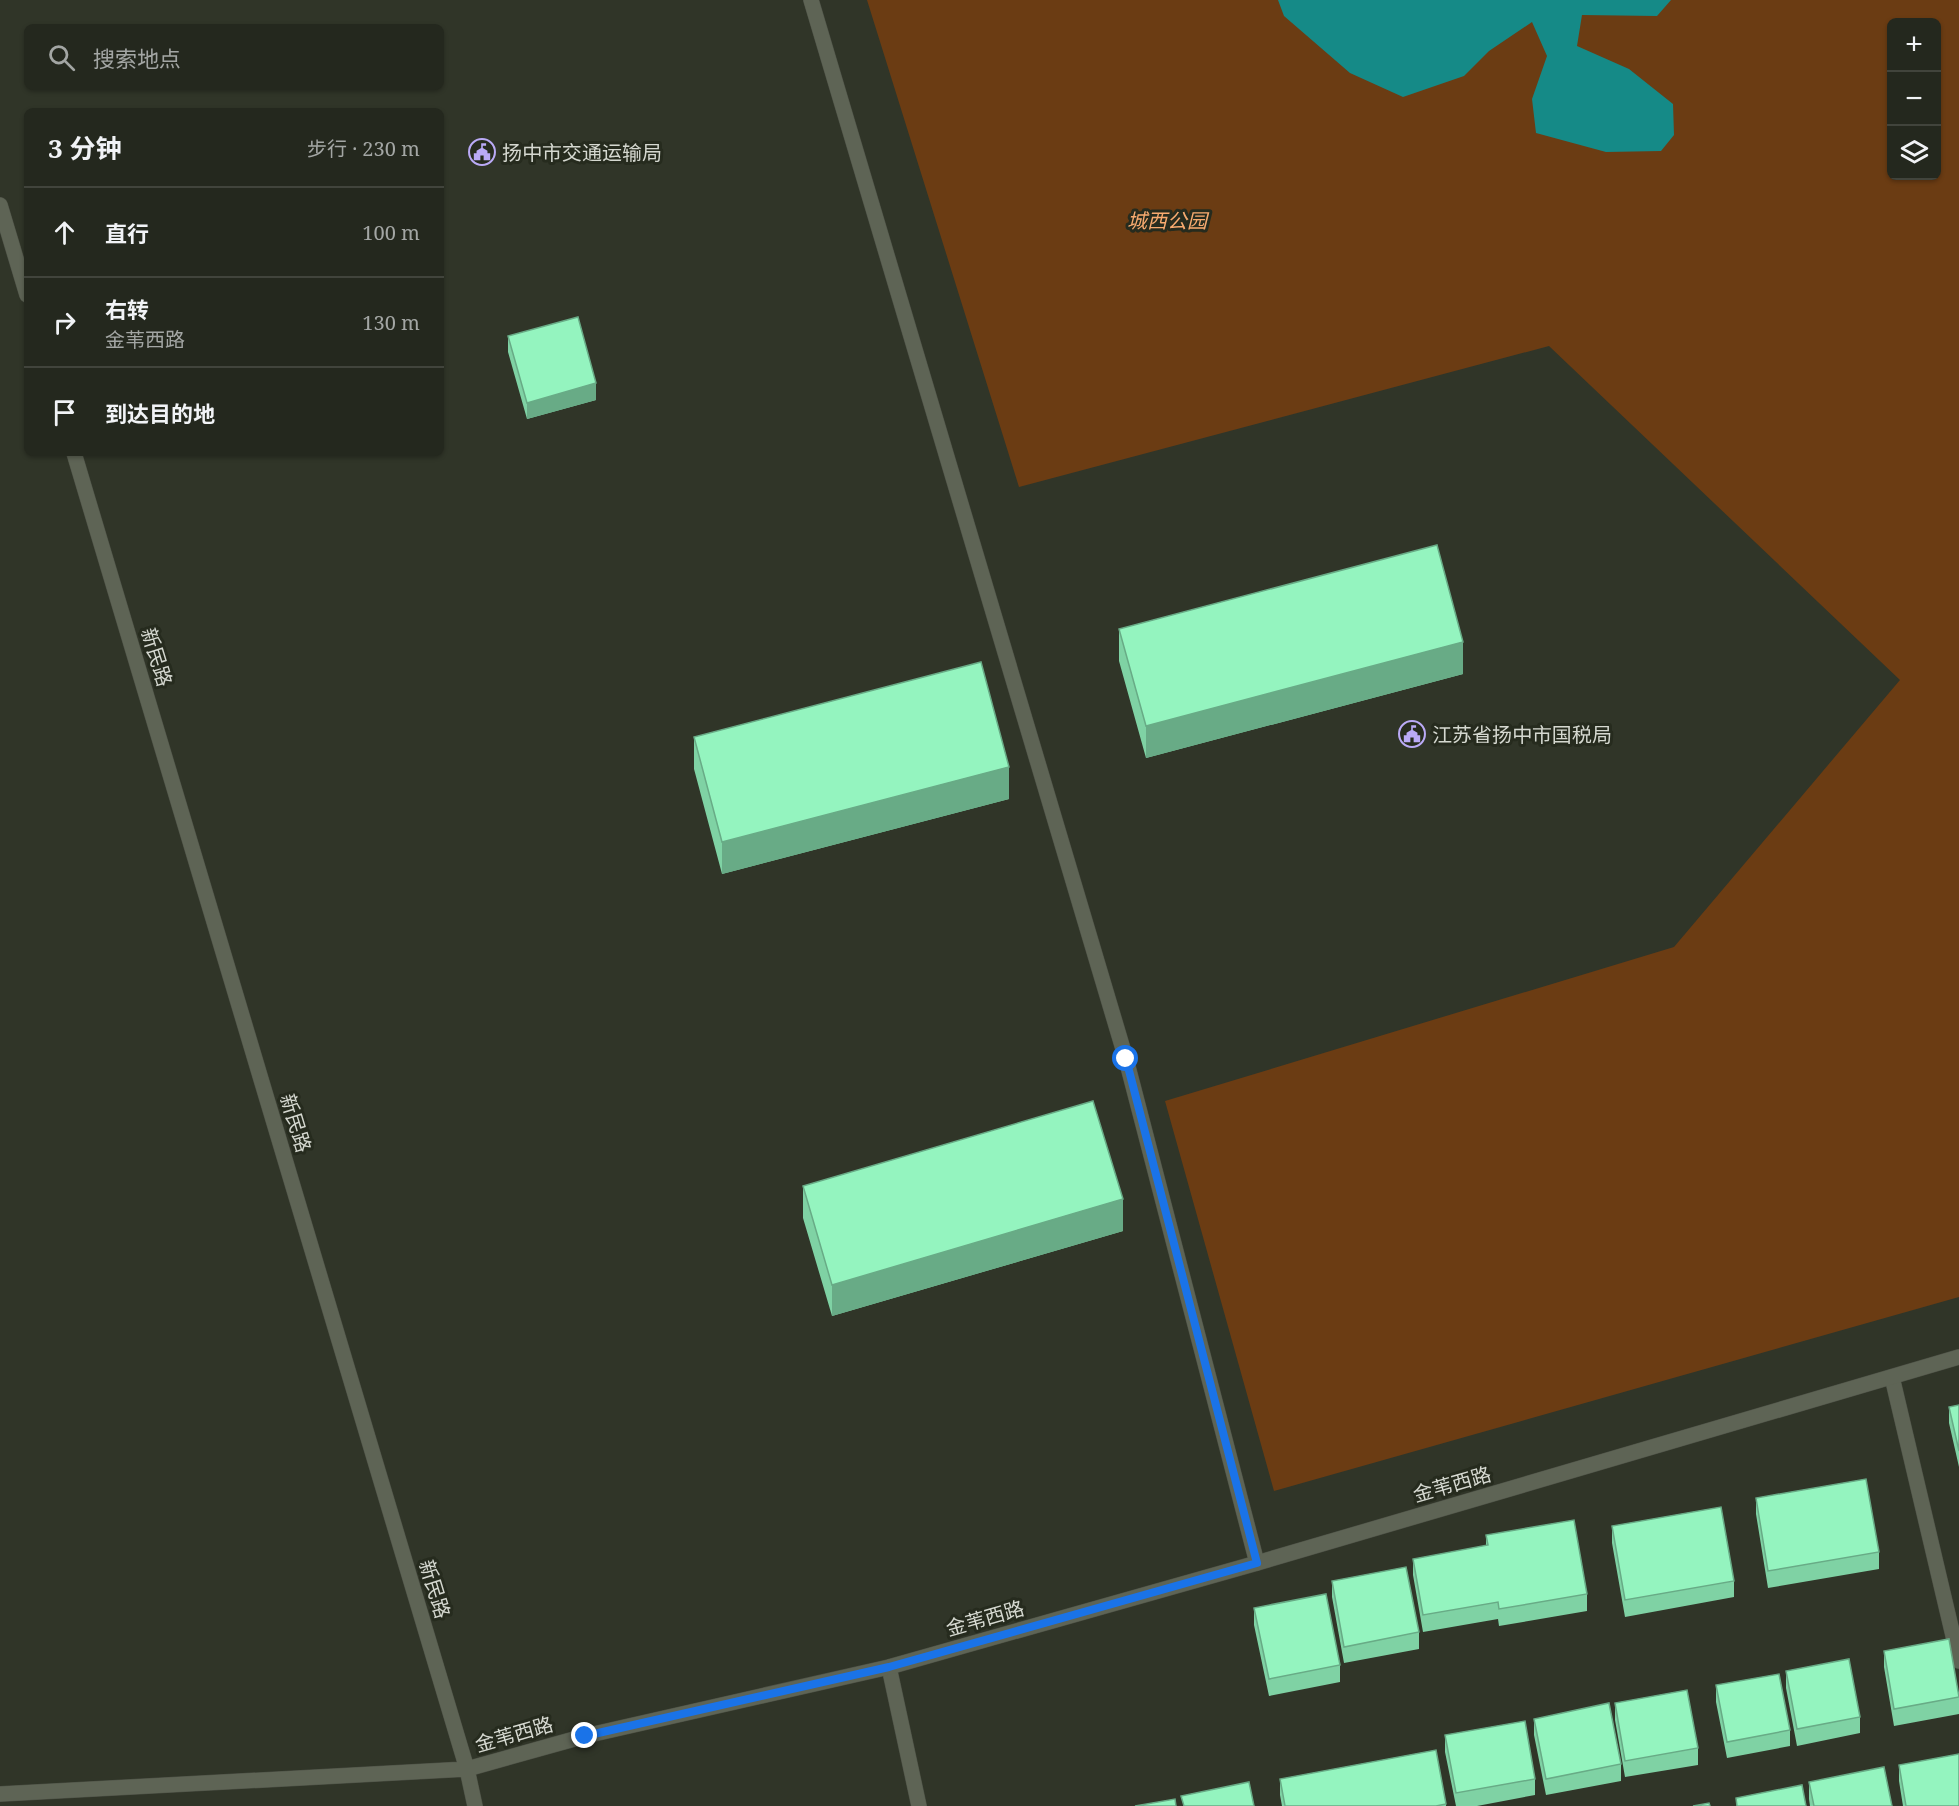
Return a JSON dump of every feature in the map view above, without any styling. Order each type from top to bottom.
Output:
[{"type":"street","points":[[811,0],[1126,1059],[1257,1563]]},
{"type":"street","points":[[0,205],[24,285]]},
{"type":"street","name":"新民路","points":[[75,456],[467,1769],[475,1806]]},
{"type":"street","name":"金苇西路","points":[[0,1794],[467,1769],[585,1736],[889,1667],[1257,1563],[1959,1357]]},
{"type":"street","points":[[1892,1377],[1959,1661]]},
{"type":"street","points":[[889,1667],[919,1806]]},
{"type":"green space","name":"城西公园","points":[[867,0],[1959,0],[1959,1297],[1274,1491],[1165,1101],[1674,947],[1900,680],[1549,346],[1019,487]]},
{"type":"water","points":[[1278,0],[1671,0],[1657,16],[1582,15],[1577,46],[1629,69],[1673,104],[1674,135],[1661,151],[1606,152],[1536,133],[1532,99],[1547,56],[1532,22],[1489,51],[1464,76],[1403,97],[1350,73],[1284,16]]},
{"type":"building","points":[[578,317],[596,383],[527,403],[508,336]]},
{"type":"building","points":[[1437,545],[1463,642],[1146,726],[1119,629]]},
{"type":"building","points":[[981,662],[1009,767],[722,842],[694,737]]},
{"type":"building","points":[[1093,1101],[1123,1199],[832,1285],[803,1186]]},
{"type":"building","points":[[1959,1405],[1959,1451],[1949,1407]]},
{"type":"building","points":[[1866,1479],[1879,1552],[1768,1571],[1756,1498]]},
{"type":"building","points":[[1721,1507],[1734,1581],[1625,1600],[1612,1526]]},
{"type":"building","points":[[1574,1520],[1587,1594],[1499,1609],[1498,1602],[1423,1615],[1413,1559],[1488,1545],[1486,1535]]},
{"type":"building","points":[[1406,1567],[1419,1632],[1344,1647],[1332,1581]]},
{"type":"building","points":[[1326,1594],[1340,1665],[1269,1679],[1254,1608]]},
{"type":"building","points":[[1949,1639],[1959,1697],[1894,1709],[1884,1651]]},
{"type":"building","points":[[1849,1659],[1860,1717],[1797,1729],[1786,1671]]},
{"type":"building","points":[[1779,1674],[1790,1730],[1727,1742],[1716,1685]]},
{"type":"building","points":[[1687,1690],[1698,1748],[1625,1761],[1615,1703]]},
{"type":"building","points":[[1609,1703],[1621,1764],[1546,1779],[1534,1719]]},
{"type":"building","points":[[1525,1721],[1535,1779],[1456,1793],[1445,1735]]},
{"type":"building","points":[[1436,1750],[1446,1804],[1436,1806],[1285,1806],[1280,1779]]},
{"type":"building","points":[[1959,1754],[1959,1806],[1906,1806],[1899,1765]]},
{"type":"building","points":[[1884,1767],[1892,1806],[1814,1806],[1809,1782]]},
{"type":"building","points":[[1249,1782],[1254,1806],[1184,1806],[1181,1796]]},
{"type":"building","points":[[1802,1785],[1806,1806],[1737,1806],[1736,1798]]},
{"type":"building","points":[[1175,1799],[1176,1806],[1135,1806]]},
{"type":"building","points":[[1709,1803],[1710,1806],[1693,1806]]},
{"type":"place","name":"扬中市交通运输局","points":[[482,152]]},
{"type":"place","name":"江苏省扬中市国税局","points":[[1412,734]]},
{"type":"route","points":[[585,1736],[889,1667],[1257,1563],[1126,1059]]}]
